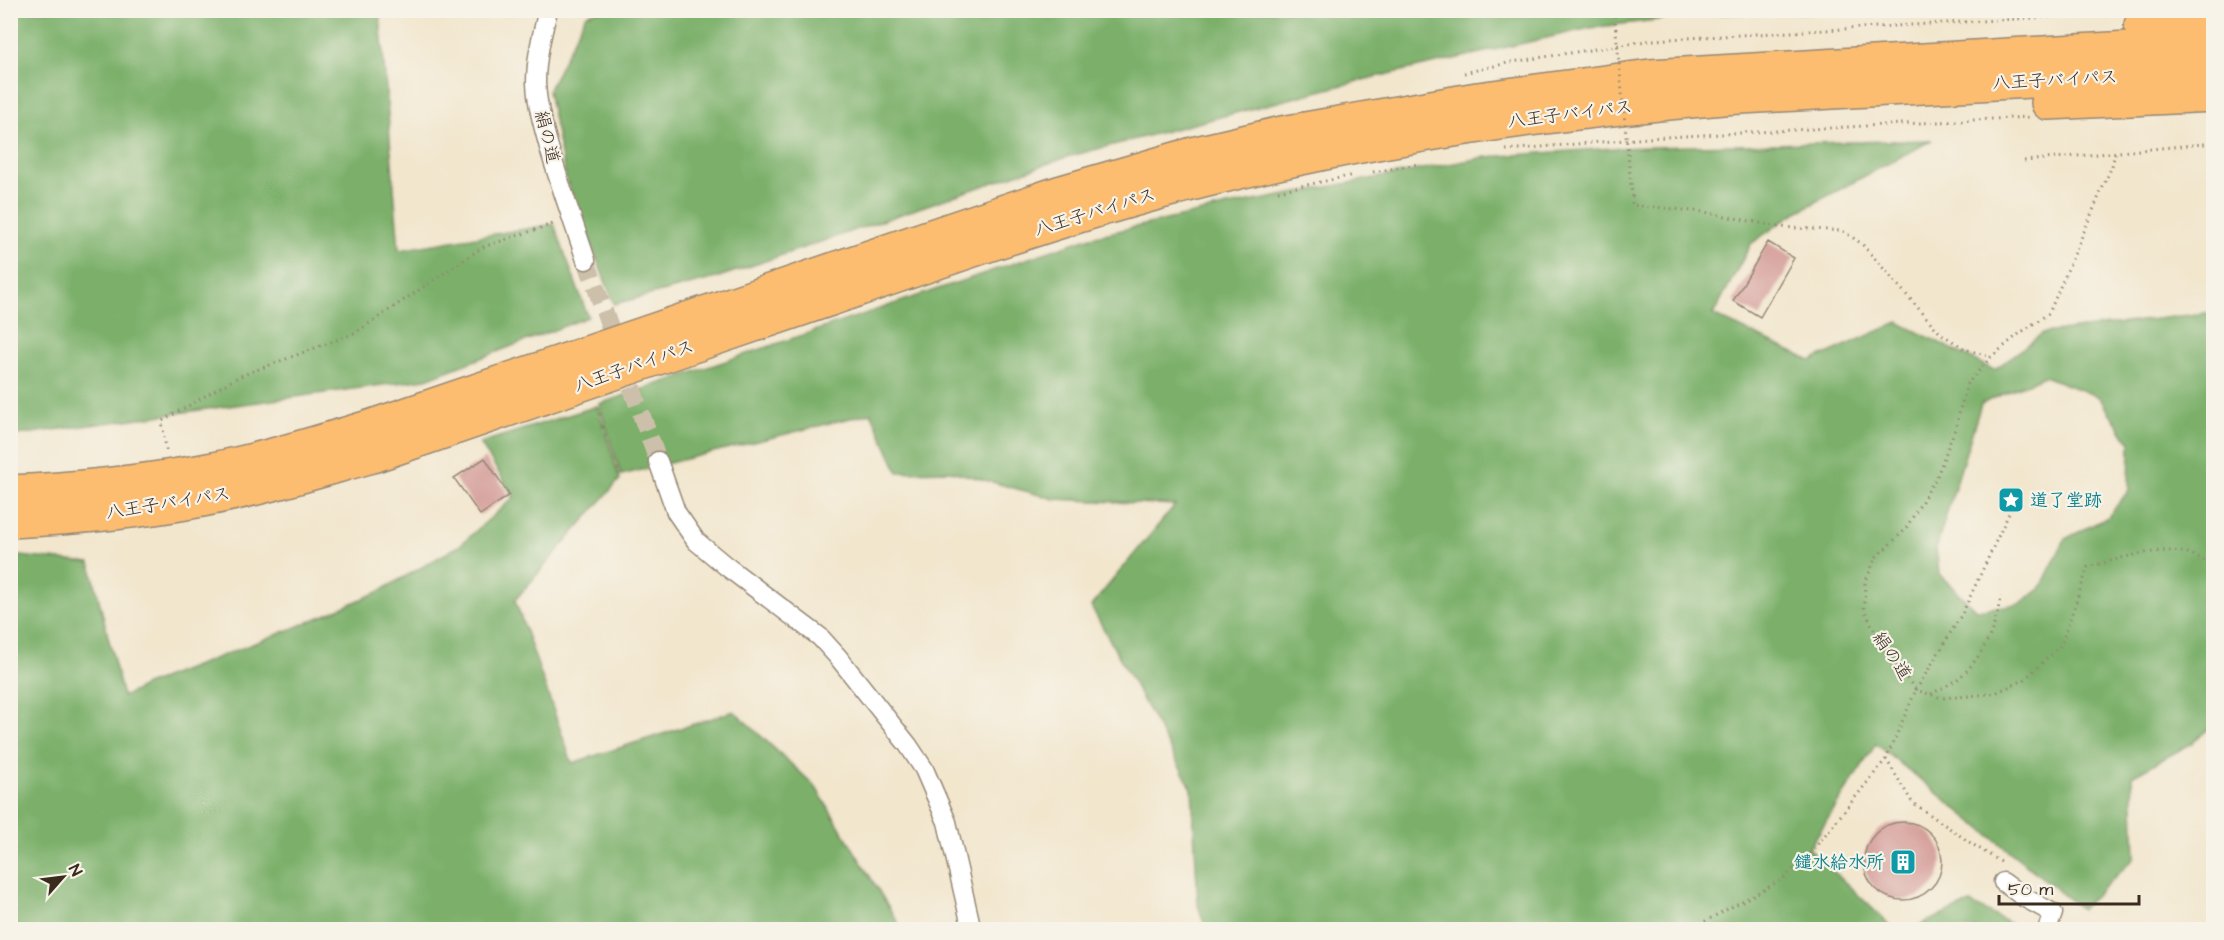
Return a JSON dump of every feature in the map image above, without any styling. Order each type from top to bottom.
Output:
[{"type":"highway","points":[[1477,99],[1573,72],[1715,49],[2214,20]]},
{"type":"highway","name":"八王子バイパス","points":[[10,492],[92,487],[140,481],[198,472],[281,453],[369,427],[1069,189],[1196,153],[1282,133],[1477,99],[1580,84],[1685,74],[2214,43]]},
{"type":"highway","name":"八王子バイパス","points":[[10,521],[144,509],[204,500],[286,481],[387,451],[1066,219],[1204,180],[1288,160],[1361,165],[1535,118],[1667,103],[2214,71]]},
{"type":"highway","points":[[1361,165],[1483,140],[1563,131],[2214,95]]},
{"type":"street","name":"絹の道","points":[[548,10],[540,40],[536,83],[546,135],[586,260]]},
{"type":"street","points":[[658,460],[676,512],[696,541],[820,637],[914,753],[924,769],[947,822],[972,930]]},
{"type":"street","points":[[2003,882],[2025,898],[2053,913],[2047,930]]},
{"type":"path","points":[[1614,10],[1632,205],[1704,212],[1780,227],[1843,231],[1862,244],[1940,333],[1965,350],[1991,357]]},
{"type":"path","points":[[1501,151],[1648,138],[2031,117]]},
{"type":"path","points":[[2024,161],[2214,143]]},
{"type":"path","name":"絹の道","points":[[1689,930],[1783,879],[1813,850],[1886,759],[1916,690],[1882,647],[1864,609],[1864,583],[1876,557],[1905,530],[1937,476],[1955,429],[1968,384],[1991,357],[2049,313],[2112,166],[2115,153]]},
{"type":"path","points":[[1274,192],[1361,165],[1425,163]]},
{"type":"path","points":[[167,455],[162,421],[238,377],[355,333],[483,247],[572,217]]},
{"type":"path","points":[[2019,492],[1962,614],[1916,690],[1942,698],[1995,693],[2024,680],[2061,645],[2088,567],[2124,557],[2166,551],[2189,554],[2214,566]]},
{"type":"path","points":[[1929,695],[1959,678],[1982,650],[1994,628],[2000,596]]},
{"type":"path","points":[[1886,759],[1912,802],[2001,862],[2003,882]]},
{"type":"path","points":[[2212,763],[2214,792]]},
{"type":"green space","points":[[10,11],[513,11],[512,14],[380,15],[399,250],[554,224],[588,317],[426,379],[11,436]]},
{"type":"green space","points":[[597,11],[1891,11],[1705,14],[1590,28],[1358,81],[1067,157],[716,278],[614,304],[566,179],[548,91],[586,15]]},
{"type":"green space","points":[[1932,140],[1790,216],[1751,244],[1713,315],[1811,361],[1898,322],[1994,370],[2043,333],[2213,312],[2213,725],[2191,744],[2132,776],[2135,858],[2081,909],[1876,744],[1809,848],[1894,929],[1206,929],[1198,905],[1192,789],[1091,606],[1175,505],[1054,499],[951,471],[898,472],[871,413],[621,475],[599,404],[1091,237],[1228,206],[1486,157],[1613,148]],"holes":[[[2044,376],[2099,397],[2130,443],[2129,490],[2108,517],[2065,539],[2040,589],[2019,604],[1976,610],[1939,574],[1936,548],[1981,404]]]},
{"type":"green space","points":[[597,406],[620,479],[515,600],[572,763],[734,711],[815,786],[902,929],[11,929],[11,555],[90,563],[123,697],[146,685],[299,626],[378,592],[459,546],[514,497],[480,443]]},
{"type":"green space","points":[[1970,903],[2020,929],[1910,929]]},
{"type":"building","points":[[1768,242],[1794,258],[1760,317],[1733,301]]},
{"type":"building","points":[[485,458],[509,495],[480,515],[454,478]]},
{"type":"building","name":"鑓水給水所","points":[[1903,822],[1918,825],[1931,833],[1939,846],[1942,861],[1939,876],[1931,889],[1918,897],[1903,900],[1888,897],[1875,889],[1867,876],[1864,861],[1867,846],[1875,833],[1888,825]]},
{"type":"tunnel","points":[[586,260],[658,461]]},
{"type":"place","name":"道了堂跡","points":[[2011,500]]},
{"type":"place","name":"鑓水給水所","points":[[1903,862]]}]
